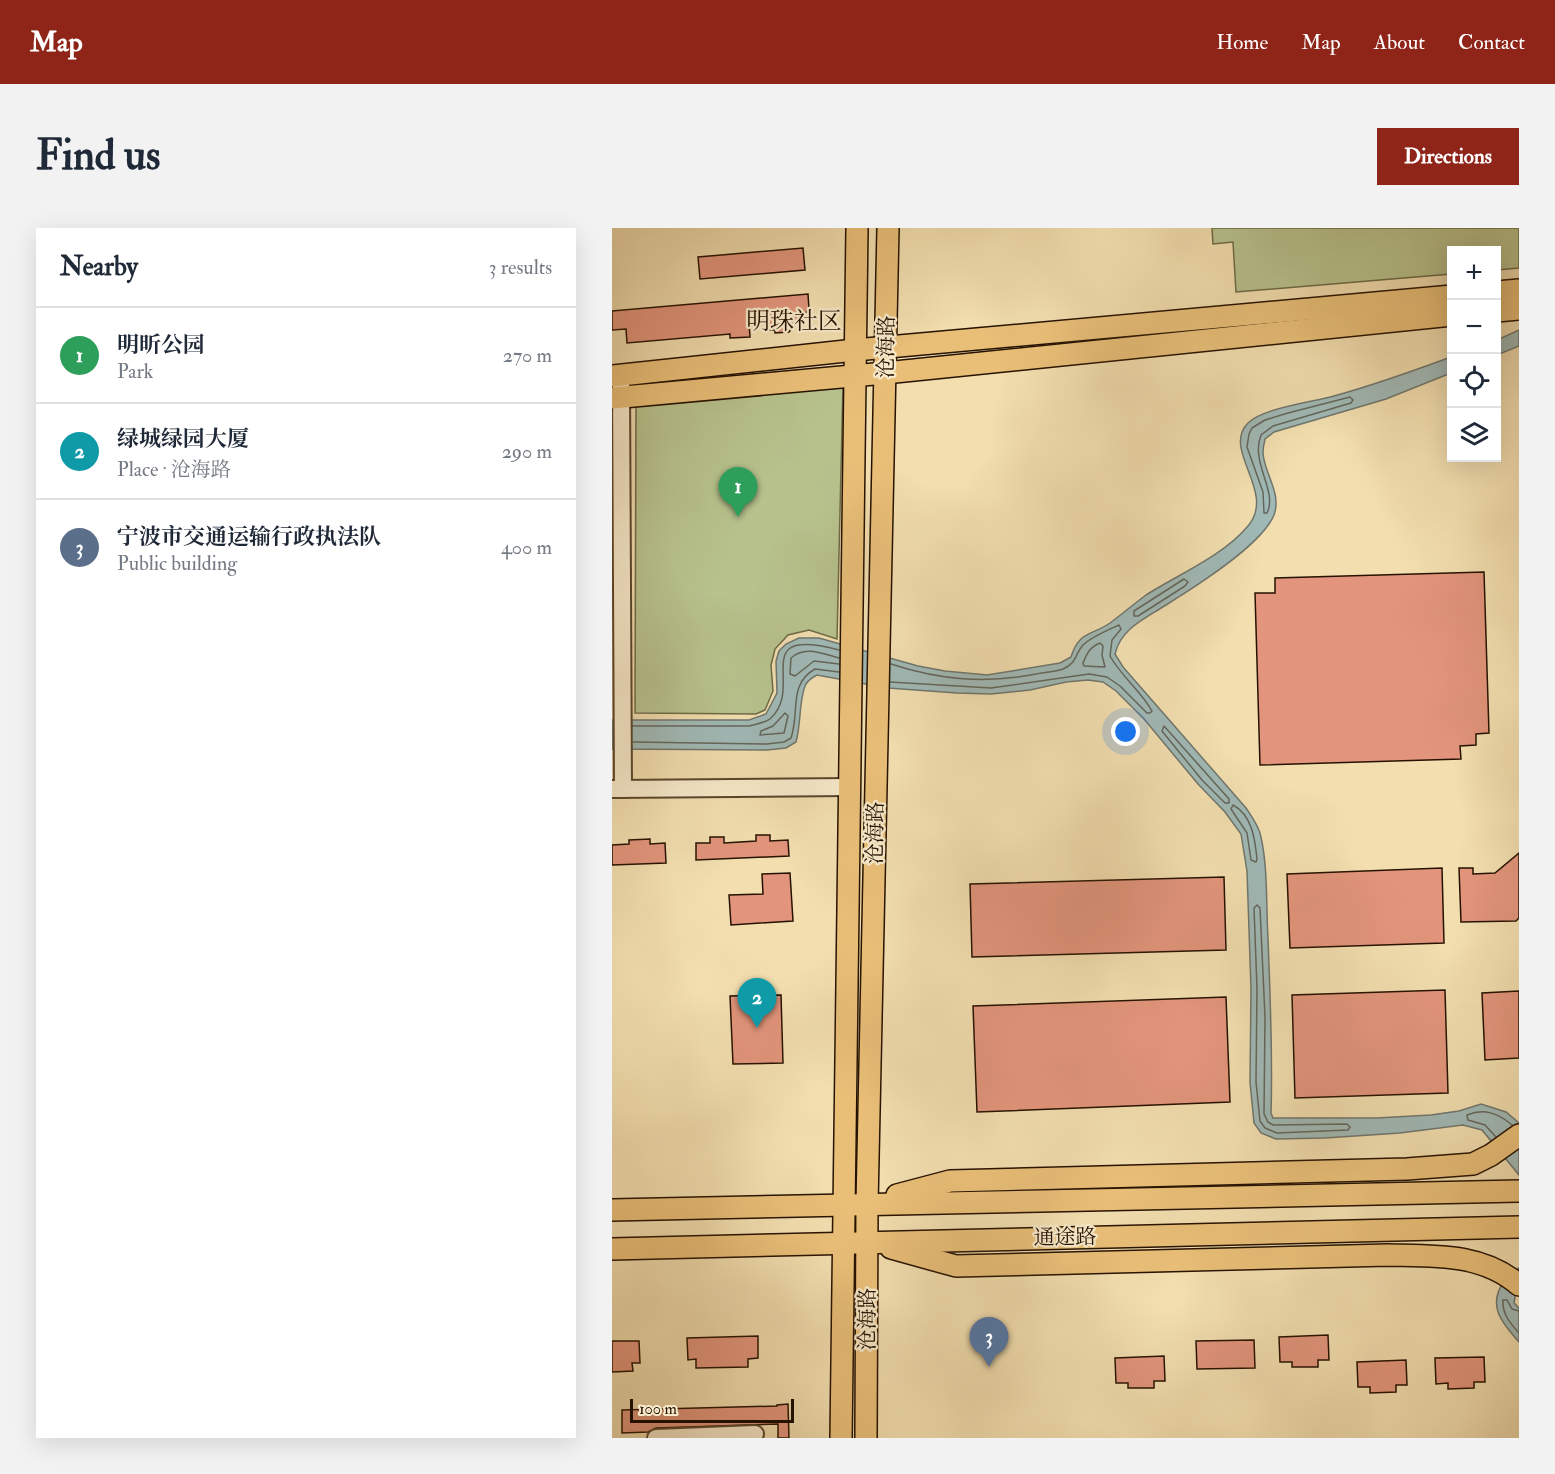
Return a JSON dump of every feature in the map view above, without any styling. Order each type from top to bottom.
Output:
[{"type":"main road","name":"沧海路","points":[[842,1438],[857,228]]},
{"type":"main road","name":"沧海路","points":[[866,1438],[867,1204],[888,228]]},
{"type":"main road","points":[[1501,292],[1519,290]]},
{"type":"main road","points":[[617,376],[886,347],[1447,296]]},
{"type":"main road","points":[[1501,311],[1519,309]]},
{"type":"main road","points":[[617,397],[885,373],[1447,316]]},
{"type":"main road","points":[[867,1204],[950,1181],[1407,1169],[1473,1164],[1491,1155],[1519,1135]]},
{"type":"main road","points":[[1131,1176],[1216,1197]]},
{"type":"main road","name":"通途路","points":[[612,1210],[1518,1191]]},
{"type":"main road","name":"通途路","points":[[612,1249],[1519,1227]]},
{"type":"main road","points":[[867,1242],[956,1266],[1388,1255],[1449,1256],[1490,1265],[1519,1285]]},
{"type":"street","points":[[617,376],[617,536],[624,718],[624,758],[618,789],[850,787]]},
{"type":"street","points":[[656,1438],[755,1434]]},
{"type":"green space","points":[[1212,228],[1519,228],[1519,268],[1501,270],[1501,246],[1447,246],[1447,274],[1236,292],[1233,242],[1213,244]]},
{"type":"green space","points":[[843,384],[837,639],[809,630],[788,635],[775,649],[771,665],[773,691],[765,710],[756,714],[635,713],[636,403]]},
{"type":"water","points":[[1519,330],[1519,346],[1501,353],[1501,338]]},
{"type":"water","points":[[1447,358],[1447,375],[1386,399],[1274,432],[1265,439],[1264,461],[1276,499],[1274,515],[1267,527],[1242,552],[1226,564],[1128,630],[1115,654],[1123,667],[1246,808],[1260,833],[1265,862],[1271,1113],[1273,1118],[1377,1118],[1431,1115],[1459,1111],[1481,1104],[1506,1112],[1519,1123],[1519,1175],[1482,1130],[1463,1125],[1400,1133],[1325,1138],[1276,1139],[1261,1133],[1254,1123],[1250,1082],[1251,989],[1247,871],[1241,834],[1225,812],[1198,784],[1144,719],[1116,691],[1103,682],[1088,680],[1066,682],[1030,690],[991,694],[888,688],[817,675],[807,683],[804,690],[796,742],[786,748],[767,750],[612,749],[612,720],[749,720],[766,714],[777,693],[776,661],[779,651],[786,644],[799,638],[819,638],[918,666],[945,671],[987,675],[1060,663],[1071,657],[1078,643],[1086,635],[1110,623],[1146,595],[1213,555],[1238,537],[1248,526],[1255,513],[1256,499],[1241,446],[1241,434],[1248,423],[1276,409],[1349,392]]},
{"type":"water","points":[[1519,1268],[1519,1289],[1516,1292],[1514,1303],[1519,1308],[1519,1342],[1498,1313],[1497,1298],[1499,1289],[1505,1280]]},
{"type":"building","points":[[803,248],[805,270],[700,279],[698,257]]},
{"type":"building","points":[[808,294],[809,309],[789,332],[775,333],[775,330],[767,330],[766,321],[749,323],[750,337],[730,338],[730,334],[627,343],[626,329],[612,330],[612,311]]},
{"type":"building","points":[[1484,572],[1489,733],[1476,734],[1476,745],[1460,746],[1461,759],[1260,765],[1255,593],[1275,593],[1275,578]]},
{"type":"building","points":[[756,835],[770,835],[770,841],[788,840],[789,856],[696,860],[696,843],[710,843],[710,837],[724,837],[724,843],[756,841]]},
{"type":"building","points":[[650,839],[650,844],[665,843],[666,863],[612,865],[612,845],[629,844],[629,840]]},
{"type":"building","points":[[1519,853],[1519,918],[1516,921],[1461,922],[1459,868],[1473,868],[1473,874],[1495,873]]},
{"type":"building","points":[[1442,868],[1444,943],[1290,948],[1287,874]]},
{"type":"building","points":[[790,873],[793,921],[731,925],[729,895],[763,894],[762,874]]},
{"type":"building","points":[[1224,877],[1226,950],[972,957],[970,884]]},
{"type":"building","points":[[1445,990],[1448,1093],[1295,1098],[1292,995]]},
{"type":"building","points":[[1519,991],[1519,1058],[1485,1060],[1482,993]]},
{"type":"building","points":[[781,995],[783,1063],[733,1064],[730,996]]},
{"type":"building","points":[[1226,997],[1230,1102],[977,1112],[973,1006]]},
{"type":"building","points":[[1328,1335],[1329,1360],[1318,1360],[1318,1367],[1292,1367],[1292,1362],[1280,1362],[1279,1337]]},
{"type":"building","points":[[758,1336],[758,1358],[748,1359],[748,1367],[696,1368],[696,1359],[688,1360],[687,1338]]},
{"type":"building","points":[[1254,1340],[1255,1368],[1197,1369],[1196,1341]]},
{"type":"building","points":[[612,1341],[639,1341],[640,1363],[632,1363],[633,1371],[612,1372]]},
{"type":"building","points":[[1164,1356],[1165,1381],[1154,1381],[1154,1388],[1128,1388],[1128,1383],[1116,1383],[1115,1358]]},
{"type":"building","points":[[1484,1357],[1485,1382],[1474,1382],[1474,1388],[1448,1389],[1448,1383],[1436,1384],[1435,1358]]},
{"type":"building","points":[[1406,1360],[1407,1385],[1396,1385],[1396,1392],[1370,1393],[1370,1387],[1358,1387],[1357,1362]]},
{"type":"building","points":[[788,1404],[789,1438],[778,1438],[778,1424],[656,1428],[648,1432],[622,1433],[622,1410]]},
{"type":"place","name":"明昕公园","points":[[738,517]]},
{"type":"place","name":"绿城绿园大厦","points":[[757,1028]]},
{"type":"place","name":"宁波市交通运输行政执法队","points":[[989,1367]]},
{"type":"district","name":"明珠社区","points":[[794,321]]}]
